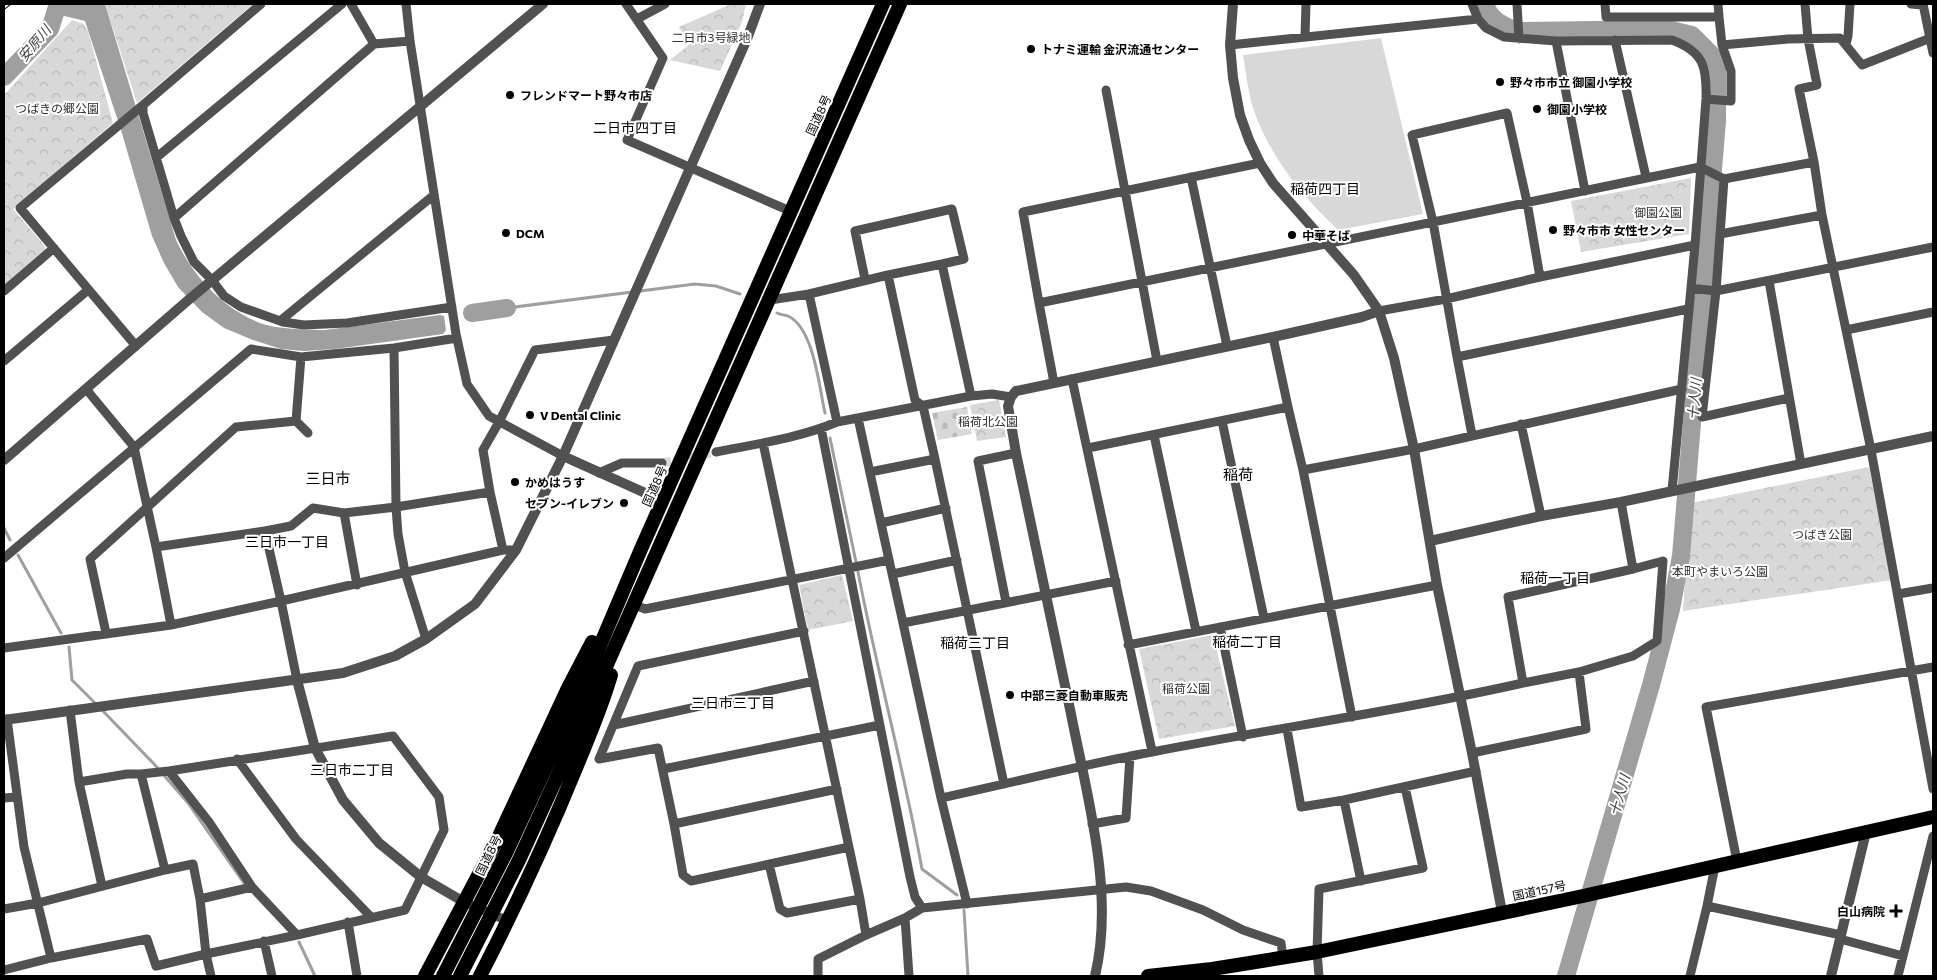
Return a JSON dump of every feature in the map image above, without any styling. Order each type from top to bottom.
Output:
[{"type":"highway","name":"国道8号","points":[[443,976],[506,853],[573,709],[641,549],[772,258],[790,211],[860,60],[883,4]]},
{"type":"highway","points":[[460,976],[518,860],[632,610],[900,4]]},
{"type":"highway","points":[[425,976],[500,834],[568,688],[641,549]]},
{"type":"highway","points":[[480,976],[558,814],[608,687],[632,610]]},
{"type":"highway","name":"国道157号","points":[[1148,976],[1212,969],[1317,952],[1589,894],[1933,817]]},
{"type":"street","points":[[136,346],[20,208],[261,4]]},
{"type":"street","points":[[157,157],[342,4]]},
{"type":"street","points":[[351,4],[374,44]]},
{"type":"street","points":[[406,4],[410,41],[456,336],[467,384],[489,416],[499,422],[562,456],[663,501]]},
{"type":"street","points":[[4,460],[212,280],[543,4]]},
{"type":"street","points":[[626,4],[663,58],[627,140],[790,211]]},
{"type":"street","points":[[637,19],[665,4]]},
{"type":"street","points":[[51,958],[24,847],[5,719],[343,673],[395,656],[426,639],[475,604],[516,550],[562,456],[747,39],[760,4]]},
{"type":"street","points":[[1233,4],[1230,45],[1233,78],[1240,115],[1249,140],[1260,163],[1273,183],[1354,275],[1379,311],[1394,358],[1414,449],[1437,584],[1476,771],[1502,912]]},
{"type":"street","points":[[1305,36],[1306,4]]},
{"type":"street","points":[[1472,4],[1478,19],[1486,28],[1504,37],[1519,36],[1556,41],[1672,40],[1688,46],[1702,62],[1707,79],[1708,99],[1693,288],[1688,309],[1674,490]]},
{"type":"street","points":[[1517,4],[1519,36]]},
{"type":"street","points":[[1606,4],[1606,17],[1719,17]]},
{"type":"street","points":[[1708,99],[1731,101],[1731,70],[1722,45],[1718,4]]},
{"type":"street","points":[[1805,4],[1808,39],[1817,85],[1799,89],[1814,162],[1822,215],[1834,267],[1898,594],[1933,789]]},
{"type":"street","points":[[1846,44],[1850,4]]},
{"type":"street","points":[[1911,4],[1922,4],[1932,38],[1933,53]]},
{"type":"street","points":[[1230,45],[1478,19]]},
{"type":"street","points":[[1722,45],[1840,38],[1862,65],[1932,38]]},
{"type":"street","points":[[1615,40],[1646,177]]},
{"type":"street","points":[[174,218],[374,44],[410,41]]},
{"type":"street","points":[[1556,41],[1585,191]]},
{"type":"street","points":[[1106,90],[1157,361]]},
{"type":"street","points":[[142,105],[174,218],[181,236],[194,262],[212,280],[224,296],[241,307],[280,321],[304,325],[347,323],[452,309]]},
{"type":"street","points":[[1472,435],[1432,222],[1412,135],[1507,113],[1527,202],[1540,277]]},
{"type":"street","points":[[1040,304],[1646,177],[1703,168],[1722,177],[1814,162]]},
{"type":"street","points":[[1054,383],[1023,212],[1260,163]]},
{"type":"street","points":[[1191,177],[1227,346]]},
{"type":"street","points":[[1722,177],[1720,234],[1712,290],[1702,417],[1789,398]]},
{"type":"street","points":[[280,321],[434,196]]},
{"type":"street","points":[[770,300],[809,294],[865,279],[964,259],[952,208],[855,231],[865,279]]},
{"type":"street","points":[[1720,234],[1822,215]]},
{"type":"street","points":[[1096,976],[1099,960],[1102,888],[1082,767],[1016,453],[1008,406],[1011,397],[1016,391],[1273,337],[1362,317],[1379,311],[1446,299],[1540,277],[1695,246]]},
{"type":"street","points":[[1693,288],[1712,290],[1768,281],[1933,247]]},
{"type":"street","points":[[4,291],[54,248]]},
{"type":"street","points":[[942,264],[971,396]]},
{"type":"street","points":[[888,275],[915,400],[923,406],[935,458],[1004,784]]},
{"type":"street","points":[[1768,281],[1800,464]]},
{"type":"street","points":[[4,361],[88,290]]},
{"type":"street","points":[[809,294],[837,422]]},
{"type":"street","points":[[1457,357],[1688,309]]},
{"type":"street","points":[[1846,330],[1933,312]]},
{"type":"street","points":[[4,558],[251,349],[301,357],[394,348],[456,336]]},
{"type":"street","points":[[1273,337],[1303,470],[1352,717]]},
{"type":"street","points":[[503,550],[483,450],[535,350],[614,340]]},
{"type":"street","points":[[394,348],[398,534],[404,572],[426,639]]},
{"type":"street","points":[[301,357],[296,421],[308,433]]},
{"type":"street","points":[[1072,379],[1152,751]]},
{"type":"street","points":[[86,389],[134,447],[148,506],[171,625]]},
{"type":"street","points":[[1303,470],[1414,449],[1682,389]]},
{"type":"street","points":[[716,452],[763,443],[837,422],[971,396],[992,394],[1011,397]]},
{"type":"street","points":[[1088,448],[1288,407]]},
{"type":"street","points":[[858,418],[941,798],[967,904]]},
{"type":"street","points":[[106,633],[90,559],[236,427],[296,421]]},
{"type":"street","points":[[1222,421],[1264,618]]},
{"type":"street","points":[[1521,424],[1541,516]]},
{"type":"street","points":[[821,428],[910,876],[916,897],[922,908]]},
{"type":"street","points":[[1154,435],[1196,632]]},
{"type":"street","points":[[1430,541],[1541,516],[1621,502],[1933,436]]},
{"type":"street","points":[[763,443],[826,736],[866,935]]},
{"type":"street","points":[[1006,602],[978,461],[1016,453]]},
{"type":"street","points":[[870,472],[935,458]]},
{"type":"street","points":[[599,473],[622,463],[662,463]]},
{"type":"street","points":[[156,547],[291,526],[313,508],[344,512],[396,507],[490,492]]},
{"type":"street","points":[[1621,502],[1633,569]]},
{"type":"street","points":[[881,523],[946,508]]},
{"type":"street","points":[[344,512],[357,585]]},
{"type":"street","points":[[265,531],[297,680],[315,748],[343,800],[379,843],[421,878],[464,902],[508,921]]},
{"type":"street","points":[[4,648],[171,625],[357,585],[404,572],[503,550],[516,550]]},
{"type":"street","points":[[632,610],[890,560]]},
{"type":"street","points":[[893,574],[957,560]]},
{"type":"street","points":[[941,798],[1152,751],[1243,737],[1460,697],[1523,682],[1578,672],[1633,656],[1657,641],[1663,561],[1508,597],[1523,682]]},
{"type":"street","points":[[903,623],[1116,581]]},
{"type":"street","points":[[1128,645],[1437,584]]},
{"type":"street","points":[[1898,594],[1933,588]]},
{"type":"street","points":[[1220,627],[1243,737]]},
{"type":"street","points":[[804,631],[638,666],[599,759],[658,748],[683,875],[691,881],[849,847]]},
{"type":"street","points":[[1737,861],[1706,707],[1933,667]]},
{"type":"street","points":[[1472,753],[1586,729],[1578,672]]},
{"type":"street","points":[[614,725],[814,681]]},
{"type":"street","points":[[70,710],[79,782],[102,886]]},
{"type":"street","points":[[663,769],[880,725]]},
{"type":"street","points":[[1287,729],[1301,807],[1344,800],[1476,771]]},
{"type":"street","points":[[4,970],[51,958],[147,939],[156,966],[264,940],[297,935],[405,910],[444,830],[439,797],[393,736],[166,771],[127,774],[79,782]]},
{"type":"street","points":[[1092,824],[1126,818],[1130,756]]},
{"type":"street","points":[[237,759],[296,839],[371,917]]},
{"type":"street","points":[[166,771],[209,822],[248,888],[297,935]]},
{"type":"street","points":[[141,774],[165,870]]},
{"type":"street","points":[[1319,976],[1317,952],[1320,890],[1423,868],[1405,787]]},
{"type":"street","points":[[674,824],[837,790]]},
{"type":"street","points":[[4,798],[17,797]]},
{"type":"street","points":[[1344,800],[1361,881]]},
{"type":"street","points":[[1831,976],[1866,832]]},
{"type":"street","points":[[1898,976],[1933,836]]},
{"type":"street","points":[[4,909],[38,903],[193,864],[211,976]]},
{"type":"street","points":[[769,864],[780,909],[787,913],[860,899]]},
{"type":"street","points":[[1690,976],[1715,866]]},
{"type":"street","points":[[818,976],[818,959],[906,918],[922,908],[1126,887],[1151,891],[1203,910],[1243,930],[1280,943],[1283,958]]},
{"type":"street","points":[[200,899],[248,888]]},
{"type":"street","points":[[1707,906],[1841,937],[1903,956]]},
{"type":"street","points":[[906,918],[909,976]]},
{"type":"street","points":[[348,922],[357,976]]},
{"type":"street","points":[[264,940],[272,976]]},
{"type":"green space","name":"つばきの郷公園","points":[[105,4],[253,4],[137,103]]},
{"type":"green space","name":"二日市3号緑地","points":[[731,4],[746,4],[742,22],[720,71],[670,60],[690,44],[679,27]]},
{"type":"green space","name":"つばきの郷公園","points":[[72,20],[84,24],[88,31],[113,123],[13,209],[44,245],[46,250],[4,286],[4,95]]},
{"type":"green space","points":[[1381,38],[1423,214],[1338,230],[1299,189],[1268,143],[1253,108],[1243,55]]},
{"type":"green space","name":"御園公園","points":[[1691,178],[1689,234],[1581,252],[1571,201]]},
{"type":"green space","name":"稲荷北公園","points":[[999,400],[1006,437],[977,441],[970,405]]},
{"type":"green space","points":[[967,407],[972,434],[938,440],[932,413]]},
{"type":"green space","name":"つばき公園","points":[[1869,467],[1892,580],[1683,611],[1691,503]]},
{"type":"green space","points":[[842,575],[853,621],[808,630],[799,585]]},
{"type":"green space","name":"稲荷公園","points":[[1213,635],[1235,726],[1159,739],[1139,649]]},
{"type":"shaded area","points":[[50,4],[105,4],[176,240],[200,278],[221,300],[246,317],[274,327],[325,330],[440,315],[444,316],[446,330],[443,334],[335,349],[304,351],[281,349],[224,328],[202,312],[178,287],[164,263],[152,236],[121,130],[85,21],[52,13]]},
{"type":"waterway","name":"安原川","points":[[4,77],[50,29],[58,4]]},
{"type":"waterway","name":"十人川","points":[[1485,4],[1493,18],[1517,31],[1667,29],[1692,35],[1713,56],[1717,69],[1717,121],[1681,556],[1671,609],[1651,685],[1566,976]]},
{"type":"waterway","points":[[507,308],[695,284],[716,286],[740,294]]},
{"type":"waterway","points":[[472,313],[507,308]]},
{"type":"waterway","points":[[777,313],[788,316],[797,323],[810,345],[818,374],[825,413]]},
{"type":"waterway","points":[[830,438],[856,562]]},
{"type":"waterway","points":[[4,528],[10,540]]},
{"type":"waterway","points":[[18,555],[61,633]]},
{"type":"waterway","points":[[858,572],[922,869],[957,895]]},
{"type":"waterway","points":[[69,647],[72,680],[97,705]]},
{"type":"waterway","points":[[102,710],[155,765],[188,803],[246,886]]},
{"type":"waterway","points":[[964,910],[968,976]]},
{"type":"waterway","points":[[299,942],[315,976]]},
{"type":"tunnel","points":[[662,463],[716,452]]},
{"type":"railway","points":[[4,7],[8,4]]},
{"type":"place","name":"トナミ運輸 金沢流通センター","points":[[1031,49]]},
{"type":"place","name":"野々市市立 御園小学校","points":[[1500,82]]},
{"type":"place","name":"フレンドマート野々市店","points":[[510,95]]},
{"type":"place","name":"御園小学校","points":[[1537,109]]},
{"type":"place","name":"野々市市 女性センター","points":[[1553,230]]},
{"type":"place","name":"DCM","points":[[506,233]]},
{"type":"place","name":"中華そば","points":[[1292,235]]},
{"type":"place","name":"V Dental Clinic","points":[[530,415]]},
{"type":"place","name":"かめはうす","points":[[515,482]]},
{"type":"place","name":"セブン-イレブン","points":[[624,503]]},
{"type":"place","name":"中部三菱自動車販売","points":[[1010,695]]},
{"type":"place","name":"白山病院","points":[[1896,911]]},
{"type":"district","name":"二日市四丁目","points":[[635,127]]},
{"type":"district","name":"稲荷四丁目","points":[[1325,188]]},
{"type":"district","name":"稲荷","points":[[1238,474]]},
{"type":"district","name":"三日市","points":[[328,478]]},
{"type":"district","name":"三日市一丁目","points":[[287,541]]},
{"type":"district","name":"稲荷一丁目","points":[[1555,577]]},
{"type":"district","name":"稲荷二丁目","points":[[1247,641]]},
{"type":"district","name":"稲荷三丁目","points":[[975,642]]},
{"type":"district","name":"三日市三丁目","points":[[733,702]]},
{"type":"district","name":"三日市二丁目","points":[[352,769]]},
{"type":"park label","name":"本町やまいろ公園","points":[[1720,571]]}]
